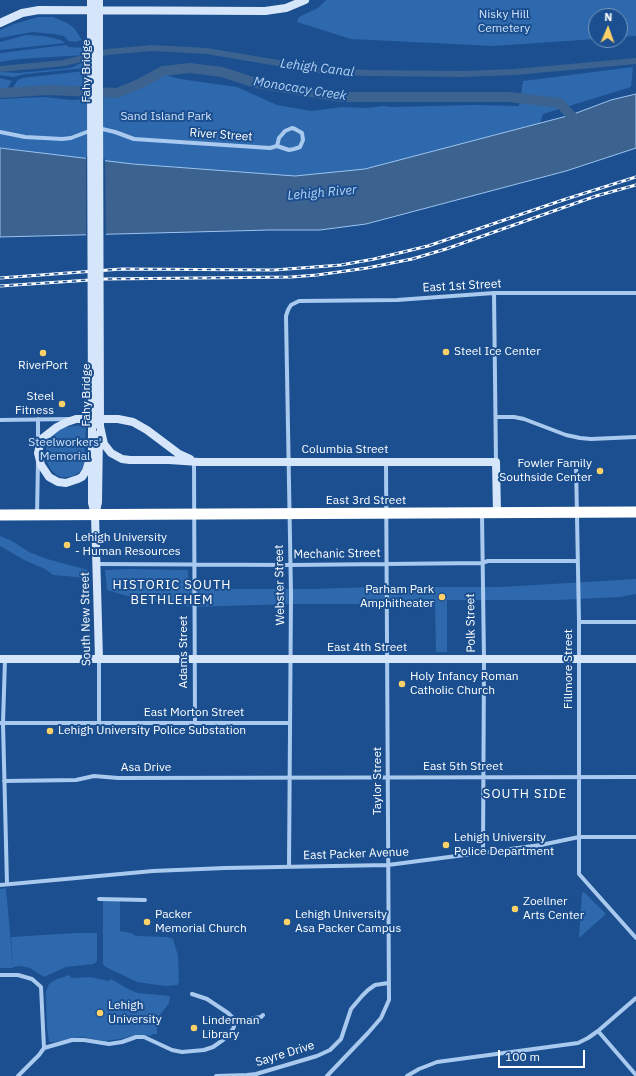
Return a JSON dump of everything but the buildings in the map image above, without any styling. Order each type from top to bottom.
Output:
[{"type":"highway","name":"East 3rd Street","points":[[0,515],[636,512]]},
{"type":"main road","points":[[91,0],[95,13]]},
{"type":"main road","points":[[95,13],[99,0]]},
{"type":"main road","points":[[0,23],[22,13],[39,10],[95,13],[265,12],[286,8],[305,0]]},
{"type":"main road","name":"Fahy Bridge","points":[[95,13],[96,426],[98,502],[95,515]]},
{"type":"main road","points":[[92,452],[86,471],[82,477],[66,483],[58,482],[49,477],[43,468],[38,454],[40,444],[49,433],[67,422],[76,419],[118,419],[133,422],[147,430],[179,454],[194,462]]},
{"type":"main road","name":"Fahy Bridge","points":[[95,515],[92,503],[92,452],[96,426]]},
{"type":"main road","name":"Columbia Street","points":[[96,426],[104,444],[111,454],[130,460],[169,460],[194,462],[496,462]]},
{"type":"main road","points":[[496,462],[497,513]]},
{"type":"main road","name":"South New Street","points":[[95,515],[99,659]]},
{"type":"main road","name":"East 4th Street","points":[[2,659],[636,659]]},
{"type":"street","name":"River Street","points":[[0,132],[25,137],[62,139],[71,138],[97,128],[116,132],[134,139],[270,148],[277,146],[289,150],[294,150],[300,147],[303,140],[302,133],[295,129],[288,129],[281,135],[277,146]]},
{"type":"street","name":"East 1st Street","points":[[291,305],[299,302],[397,300],[494,293],[636,292]]},
{"type":"street","points":[[494,293],[496,462]]},
{"type":"street","name":"Webster Street","points":[[289,866],[290,565],[286,316],[291,305]]},
{"type":"street","points":[[496,417],[514,417],[524,419],[556,432],[580,438],[636,437]]},
{"type":"street","points":[[37,515],[38,419]]},
{"type":"street","points":[[0,420],[76,419]]},
{"type":"street","name":"Adams Street","points":[[194,462],[195,723]]},
{"type":"street","name":"Taylor Street","points":[[327,1076],[368,1034],[381,1018],[388,1004],[386,462]]},
{"type":"street","name":"Fillmore Street","points":[[576,464],[579,622],[579,874],[636,938]]},
{"type":"street","name":"Polk Street","points":[[482,513],[484,660],[483,853]]},
{"type":"street","name":"Mechanic Street","points":[[96,564],[290,565],[482,563],[488,561],[578,561]]},
{"type":"street","points":[[579,622],[636,622]]},
{"type":"street","points":[[2,659],[1,723],[6,884]]},
{"type":"street","name":"South New Street","points":[[99,659],[99,723]]},
{"type":"street","name":"East Morton Street","points":[[1,723],[290,723]]},
{"type":"street","name":"Asa Drive","points":[[4,781],[76,780],[94,776],[118,778],[289,777]]},
{"type":"street","name":"East 5th Street","points":[[289,777],[636,777]]},
{"type":"street","name":"East Packer Avenue","points":[[0,885],[100,875],[215,868],[388,866],[551,843],[579,837],[636,837]]},
{"type":"street","points":[[99,900],[146,900]]},
{"type":"street","points":[[0,975],[18,975],[32,979],[41,986],[44,1048]]},
{"type":"street","name":"Sayre Drive","points":[[216,1076],[247,1076],[282,1067],[317,1056],[330,1050],[341,1039],[351,1009],[372,987],[388,983]]},
{"type":"street","points":[[192,994],[207,999],[228,1013],[236,1021]]},
{"type":"street","points":[[406,1076],[437,1062],[566,1046],[578,1043],[598,1031],[636,998]]},
{"type":"street","points":[[236,1021],[261,1017],[262,1015]]},
{"type":"street","points":[[18,1076],[35,1060],[44,1048],[72,1040],[84,1040],[109,1044],[122,1042],[136,1037],[144,1037],[172,1050],[182,1052],[204,1050],[214,1047],[223,1040],[233,1029],[236,1021]]},
{"type":"street","points":[[598,1031],[636,1075]]},
{"type":"green space","name":"Nisky Hill Cemetery","points":[[326,0],[636,0],[636,36],[628,36],[628,8],[588,8],[588,40],[493,46],[351,39],[297,22],[299,17],[318,8]]},
{"type":"green space","points":[[38,17],[53,17],[67,23],[74,28],[82,40],[75,42],[69,41],[64,36],[32,32],[0,38],[0,30]]},
{"type":"green space","points":[[26,35],[44,36],[61,40],[65,43],[0,50],[0,42]]},
{"type":"green space","points":[[66,45],[69,47],[85,48],[85,55],[19,59],[0,62],[0,53]]},
{"type":"green space","points":[[85,61],[85,68],[25,74],[13,77],[0,75],[0,72],[19,73],[71,68]]},
{"type":"green space","name":"Sand Island Park","points":[[633,67],[631,87],[543,114],[540,124],[365,169],[295,176],[133,164],[0,148],[0,99],[44,97],[71,100],[95,99],[120,93],[163,74],[180,79],[237,87],[277,105],[311,111],[343,107],[368,108],[383,106],[519,106],[523,81]]},
{"type":"green space","points":[[85,71],[85,88],[62,89],[46,86],[29,89],[12,89],[17,81],[22,78]]},
{"type":"green space","points":[[0,78],[12,81],[6,90],[0,88]]},
{"type":"green space","name":"Steelworkers' Memorial","points":[[86,425],[84,463],[81,471],[69,477],[61,477],[57,475],[51,470],[47,462],[46,448],[50,438],[63,427]]},
{"type":"green space","points":[[0,536],[12,541],[29,552],[47,559],[88,570],[88,578],[53,575],[45,569],[26,561],[0,546]]},
{"type":"green space","points":[[105,570],[188,570],[189,589],[501,587],[636,579],[636,594],[620,597],[558,600],[447,600],[447,652],[436,652],[435,600],[366,604],[291,604],[193,607],[131,597],[107,590]]},
{"type":"green space","points":[[6,888],[13,968],[0,968],[0,889]]},
{"type":"green space","points":[[584,892],[606,914],[579,938],[582,893]]},
{"type":"green space","points":[[103,901],[120,901],[120,931],[131,933],[136,936],[167,937],[173,939],[178,956],[179,982],[177,985],[165,986],[137,982],[106,967],[103,964]]},
{"type":"green space","points":[[97,933],[97,961],[94,964],[66,967],[44,977],[30,968],[21,966],[13,967],[11,937]]},
{"type":"green space","points":[[70,975],[71,978],[90,977],[109,981],[111,979],[138,993],[170,996],[169,1003],[157,1019],[157,1034],[153,1034],[151,1036],[135,1035],[105,1041],[82,1037],[49,1042],[46,991],[49,984],[57,979]]},
{"type":"water","name":"Lehigh River","points":[[636,94],[636,148],[566,171],[366,224],[320,230],[0,237],[0,148],[133,164],[295,176],[365,169],[571,115],[611,100]]},
{"type":"pier","points":[[86,156],[105,159],[106,237],[86,237]]},
{"type":"waterway","name":"Lehigh Canal","points":[[0,69],[64,63],[107,52],[152,48],[207,51],[325,71],[368,73],[463,74],[515,72],[636,61]]},
{"type":"waterway","name":"Monocacy Creek","points":[[0,93],[49,90],[117,93],[141,83],[163,71],[190,68],[222,72],[256,83],[341,97],[509,97],[560,103],[579,125]]},
{"type":"railway","points":[[0,278],[122,269],[274,270],[341,265],[428,246],[636,177]]},
{"type":"railway","points":[[0,286],[105,279],[291,277],[367,268],[412,259],[446,249],[596,196],[636,185]]},
{"type":"place","name":"Steel Ice Center","points":[[446,352]]},
{"type":"place","name":"RiverPort","points":[[43,353]]},
{"type":"place","name":"Steel Fitness","points":[[62,404]]},
{"type":"place","name":"Fowler Family Southside Center","points":[[600,471]]},
{"type":"place","name":"Lehigh University - Human Resources","points":[[67,545]]},
{"type":"place","name":"Parham Park Amphitheater","points":[[442,597]]},
{"type":"place","name":"Holy Infancy Roman Catholic Church","points":[[402,684]]},
{"type":"place","name":"Lehigh University Police Substation","points":[[50,731]]},
{"type":"place","name":"Lehigh University Police Department","points":[[446,845]]},
{"type":"place","name":"Zoellner Arts Center","points":[[515,909]]},
{"type":"place","name":"Packer Memorial Church","points":[[147,922]]},
{"type":"place","name":"Lehigh University Asa Packer Campus","points":[[287,922]]},
{"type":"place","name":"Lehigh University","points":[[100,1013]]},
{"type":"place","name":"Linderman Library","points":[[194,1028]]},
{"type":"district","name":"HISTORIC SOUTH BETHLEHEM","points":[[172,592]]},
{"type":"district","name":"SOUTH SIDE","points":[[525,794]]}]
